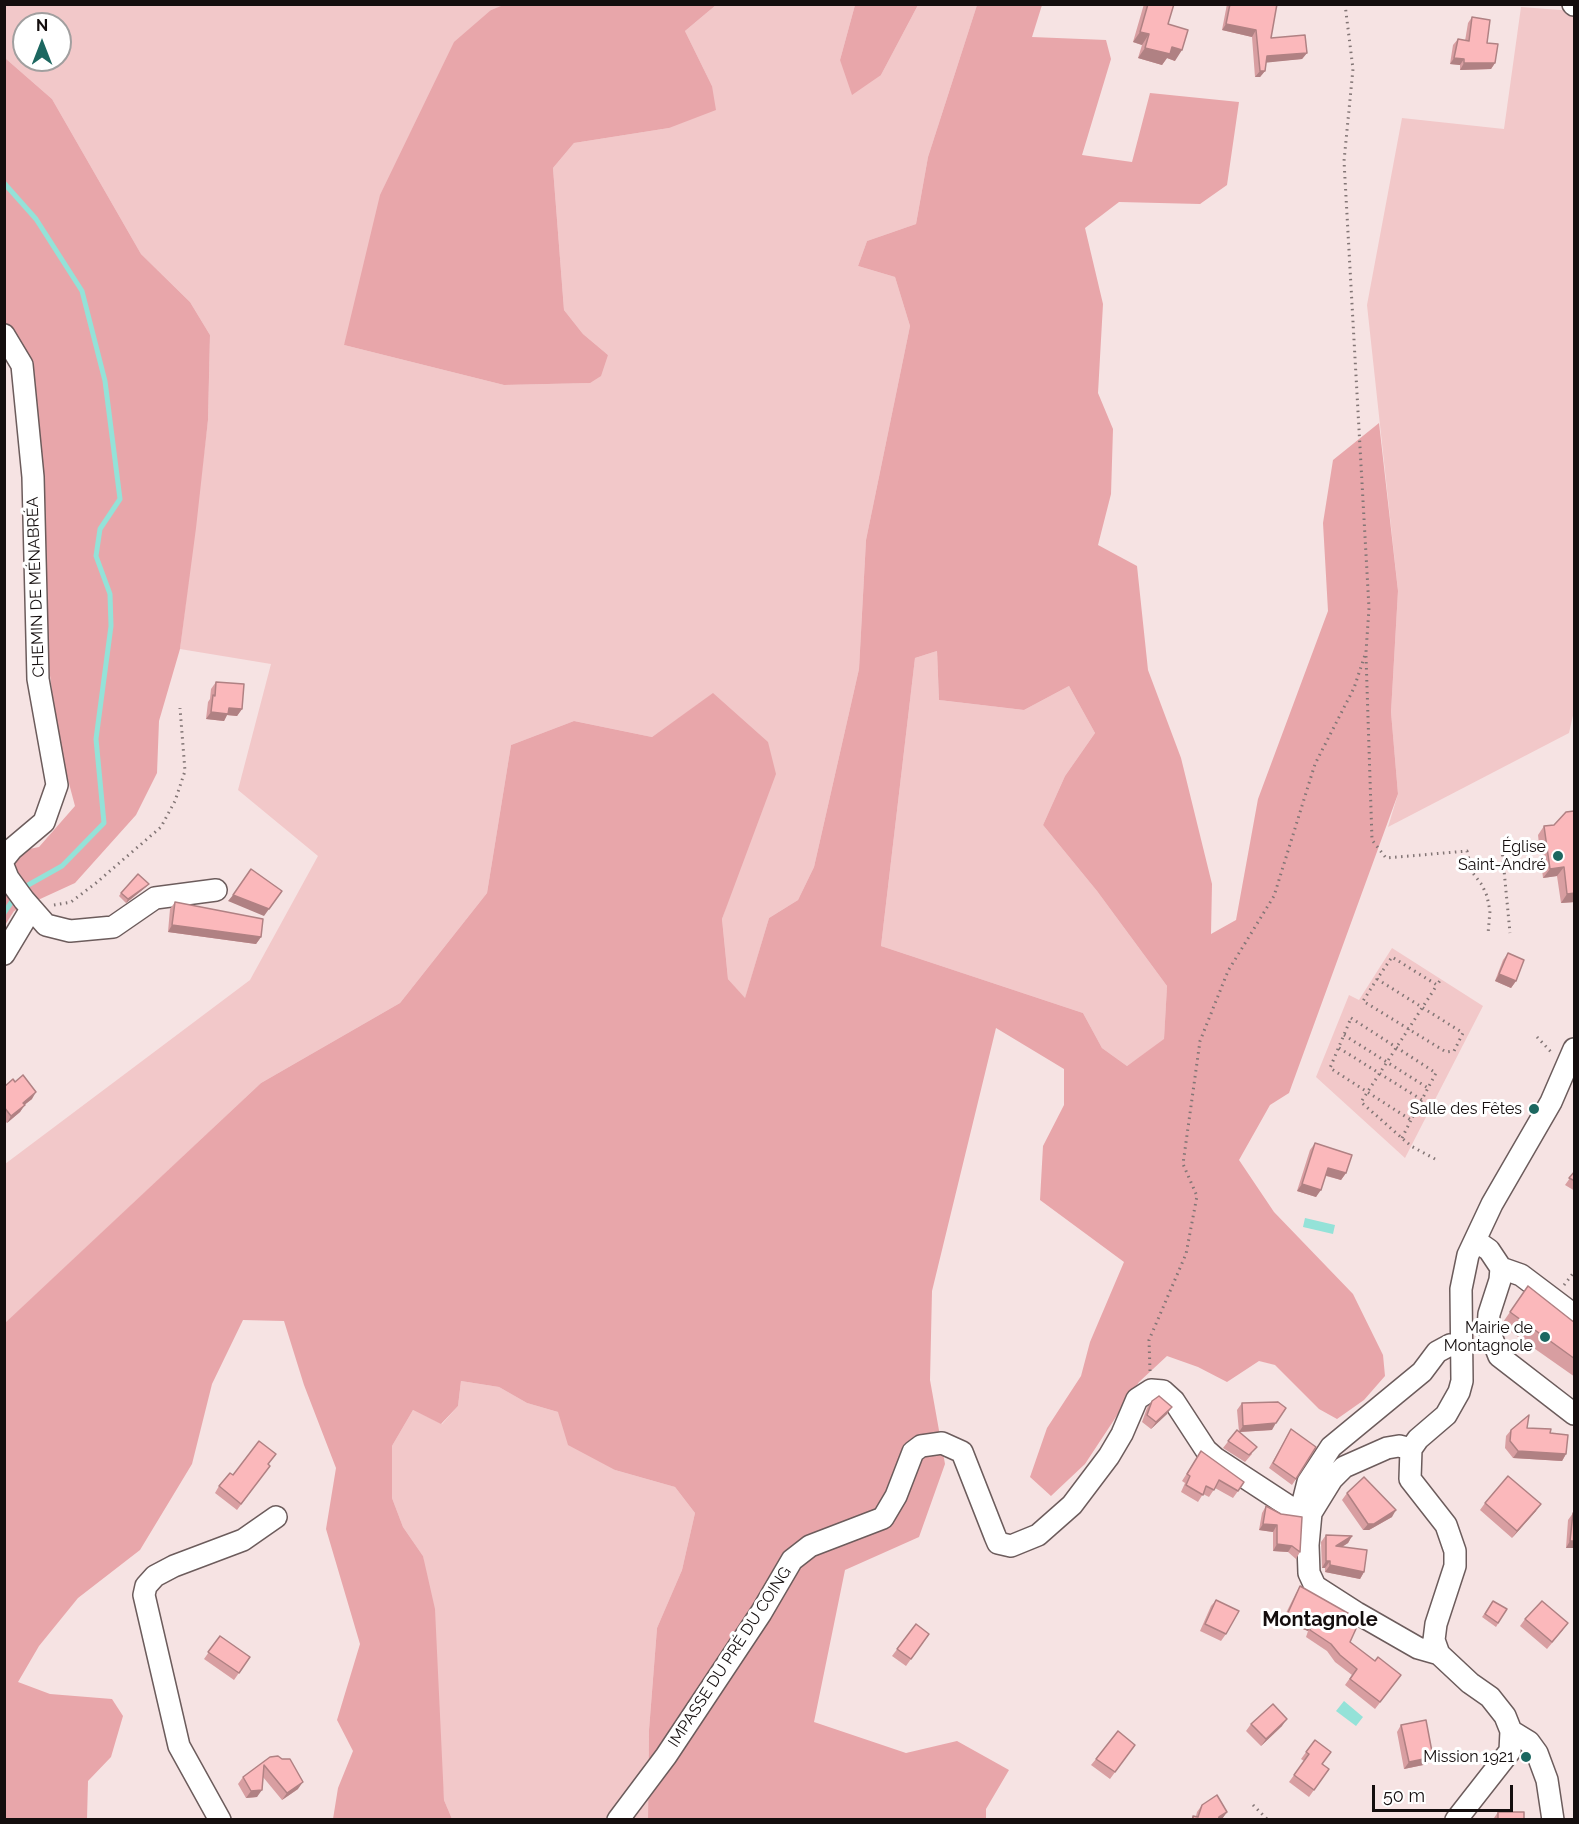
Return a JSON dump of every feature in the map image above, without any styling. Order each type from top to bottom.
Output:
[{"type":"street","name":"CHEMIN DE MÉNABRÉA","points":[[4,335],[22,365],[33,477],[38,679],[57,785],[44,822],[12,849],[6,868],[27,904],[46,925],[70,931],[113,927],[155,898],[216,891]]},
{"type":"street","points":[[4,954],[27,904]]},
{"type":"street","points":[[1439,1654],[1434,1640],[1436,1624],[1455,1566],[1455,1551],[1446,1525],[1410,1479],[1411,1449],[1418,1439],[1446,1415],[1457,1398],[1462,1381],[1460,1344],[1464,1270],[1492,1204],[1551,1102],[1575,1049]]},
{"type":"street","points":[[1476,1241],[1490,1250],[1501,1268],[1500,1280],[1489,1314],[1488,1328],[1499,1356],[1575,1414]]},
{"type":"street","points":[[1501,1268],[1521,1275],[1575,1315]]},
{"type":"street","points":[[1456,1820],[1506,1757],[1512,1742],[1511,1731],[1505,1716],[1490,1697],[1470,1683],[1439,1654],[1418,1648],[1315,1586],[1310,1580],[1308,1564],[1306,1511],[1308,1482],[1331,1447],[1422,1372],[1437,1352],[1450,1344],[1460,1344]]},
{"type":"street","points":[[1151,1390],[1163,1391],[1170,1397],[1206,1450],[1215,1458],[1293,1509],[1306,1511]]},
{"type":"street","name":"IMPASSE DU PRÉ DU COING","points":[[618,1820],[666,1756],[761,1613],[792,1560],[810,1546],[883,1518],[896,1496],[913,1452],[921,1446],[942,1443],[962,1452],[995,1536],[1005,1546],[1011,1546],[1038,1535],[1072,1505],[1109,1456],[1122,1434],[1137,1399],[1151,1390]]},
{"type":"street","points":[[1306,1511],[1344,1467],[1387,1448],[1399,1446],[1411,1449]]},
{"type":"street","points":[[220,1820],[179,1746],[144,1595],[146,1587],[154,1576],[243,1540],[276,1517]]},
{"type":"street","points":[[1511,1731],[1529,1742],[1537,1753],[1547,1780],[1553,1820]]},
{"type":"path","points":[[1345,4],[1353,69],[1344,161],[1369,608],[1366,652],[1372,840],[1386,858],[1467,851],[1472,872],[1487,896],[1490,911],[1488,933]]},
{"type":"path","points":[[1151,1390],[1149,1340],[1186,1254],[1197,1196],[1183,1164],[1200,1041],[1228,971],[1274,896],[1315,764],[1354,688],[1366,652]]},
{"type":"path","points":[[27,904],[71,902],[161,826],[175,801],[185,771],[180,708]]},
{"type":"path","points":[[1502,849],[1510,933]]},
{"type":"path","points":[[1377,979],[1463,1033],[1454,1051],[1446,1052],[1363,1001],[1377,979],[1392,957],[1437,985]]},
{"type":"path","points":[[1435,1159],[1402,1138],[1361,1102],[1441,979]]},
{"type":"path","points":[[1402,1138],[1412,1120],[1436,1073],[1351,1018],[1330,1068],[1412,1120]]},
{"type":"path","points":[[1344,1035],[1428,1088]]},
{"type":"path","points":[[1339,1048],[1422,1100]]},
{"type":"path","points":[[1570,1277],[1575,1272]]},
{"type":"path","points":[[1253,1805],[1268,1820]]},
{"type":"shaded area","points":[[506,4],[716,5],[685,31],[712,86],[716,110],[669,128],[574,143],[553,168],[564,310],[583,334],[608,355],[601,376],[590,383],[504,385],[344,345],[380,195],[454,42],[491,10]]},
{"type":"shaded area","points":[[5,5],[506,5],[491,10],[344,345],[504,385],[589,383],[608,355],[583,334],[564,310],[553,168],[574,143],[669,128],[712,86],[685,31],[716,5],[855,5],[840,60],[881,75],[918,5],[977,5],[928,157],[916,224],[867,241],[858,266],[895,277],[910,326],[866,540],[859,669],[814,867],[798,900],[769,918],[745,999],[728,979],[722,919],[742,859],[713,694],[652,737],[574,721],[511,745],[487,893],[400,1003],[261,1083],[5,1324],[5,1164],[250,980],[318,856],[238,790],[271,664],[180,649],[208,420],[210,335],[190,302],[141,254],[52,99],[21,72],[72,72],[72,12],[12,12],[12,64],[5,58]]},
{"type":"shaded area","points":[[855,5],[918,5],[881,75],[852,95],[840,60]]},
{"type":"shaded area","points":[[977,5],[1042,5],[1032,37],[1106,40],[1111,59],[1082,155],[1132,162],[1150,93],[1239,102],[1227,185],[1200,204],[1119,202],[1085,228],[1103,304],[1098,393],[1113,429],[1111,494],[1098,545],[1137,566],[1148,670],[1181,758],[1212,884],[1211,934],[1236,920],[1258,799],[1328,611],[1323,523],[1333,460],[1379,423],[1398,591],[1391,712],[1398,794],[1289,1093],[1270,1105],[1239,1160],[1274,1212],[1353,1294],[1383,1355],[1385,1376],[1364,1400],[1337,1419],[1319,1409],[1275,1365],[1259,1361],[1227,1382],[1198,1367],[1167,1356],[1139,1382],[1085,1464],[1051,1496],[1030,1477],[1047,1428],[1081,1376],[1090,1342],[1124,1262],[1040,1200],[1043,1146],[1064,1105],[1064,1069],[996,1028],[932,1291],[930,1380],[945,1464],[919,1537],[845,1570],[814,1722],[906,1753],[957,1741],[1009,1770],[986,1809],[986,1819],[648,1819],[649,1730],[657,1628],[682,1570],[695,1513],[675,1487],[615,1470],[568,1445],[558,1412],[527,1403],[499,1387],[461,1381],[458,1406],[441,1424],[413,1410],[392,1446],[392,1498],[403,1527],[423,1556],[435,1609],[444,1800],[452,1819],[333,1819],[338,1788],[353,1751],[337,1720],[360,1644],[326,1529],[336,1468],[304,1385],[284,1321],[243,1320],[212,1384],[192,1464],[140,1550],[78,1598],[39,1646],[18,1682],[50,1694],[112,1699],[123,1716],[111,1757],[88,1781],[87,1819],[5,1820],[4,1324],[261,1083],[400,1003],[487,893],[511,745],[574,721],[652,737],[713,693],[768,742],[776,774],[722,919],[728,979],[745,998],[769,918],[798,900],[814,867],[859,669],[866,540],[910,326],[895,277],[858,266],[867,241],[916,224],[928,157]],"holes":[[[937,651],[939,700],[1024,710],[1069,686],[1095,733],[1065,776],[1043,825],[1097,891],[1167,986],[1164,1039],[1127,1066],[1102,1048],[1083,1013],[881,946],[915,658]]]},
{"type":"shaded area","points":[[1521,7],[1574,11],[1574,711],[1569,733],[1388,827],[1398,794],[1391,712],[1398,591],[1367,305],[1402,118],[1504,129]]},
{"type":"shaded area","points":[[5,58],[12,64],[12,72],[21,72],[52,99],[141,254],[190,302],[210,335],[208,420],[196,528],[180,649],[159,721],[157,773],[136,815],[75,883],[14,911],[5,925],[5,854],[39,847],[75,806],[59,746],[10,363],[5,357]]},
{"type":"shaded area","points":[[937,651],[939,700],[1024,710],[1069,686],[1095,733],[1065,776],[1043,825],[1097,891],[1167,986],[1164,1040],[1127,1066],[1102,1048],[1083,1013],[881,946],[915,658]]},
{"type":"shaded area","points":[[1392,948],[1483,1006],[1405,1158],[1316,1077],[1349,995],[1359,1000]]},
{"type":"shaded area","points":[[461,1381],[499,1387],[527,1403],[558,1412],[615,1470],[675,1487],[695,1513],[682,1570],[657,1628],[649,1730],[648,1819],[452,1819],[444,1800],[423,1556],[403,1527],[392,1498],[392,1446],[413,1410],[442,1424],[458,1406]]},
{"type":"water","points":[[1305,1218],[1335,1225],[1333,1234],[1303,1227]]},
{"type":"water","points":[[1344,1701],[1363,1717],[1356,1726],[1336,1711]]},
{"type":"building","points":[[1148,4],[1174,4],[1168,24],[1188,30],[1182,50],[1172,47],[1170,54],[1145,48],[1149,34],[1140,32]]},
{"type":"building","points":[[1230,4],[1277,4],[1271,38],[1305,35],[1307,53],[1267,56],[1265,71],[1260,71],[1256,30],[1226,24]]},
{"type":"building","points":[[1472,17],[1490,20],[1487,43],[1498,44],[1495,63],[1464,63],[1464,59],[1454,58],[1458,39],[1469,41]]},
{"type":"building","points":[[216,682],[244,684],[242,709],[229,708],[228,714],[211,712]]},
{"type":"building","name":"Église Saint-André","points":[[1575,811],[1575,893],[1567,894],[1564,867],[1550,869],[1544,826],[1554,825],[1566,812]]},
{"type":"building","points":[[251,869],[282,891],[269,909],[233,895]]},
{"type":"building","points":[[138,874],[149,884],[128,899],[121,893]]},
{"type":"building","points":[[175,902],[263,919],[261,937],[172,925]]},
{"type":"building","points":[[1508,953],[1524,960],[1516,981],[1499,974]]},
{"type":"building","points":[[23,1075],[36,1092],[11,1116],[4,1107],[4,1087],[13,1079],[15,1082]]},
{"type":"building","points":[[1315,1143],[1352,1155],[1346,1173],[1328,1168],[1321,1190],[1302,1184]]},
{"type":"building","points":[[1575,1171],[1575,1181],[1569,1178]]},
{"type":"building","points":[[1528,1286],[1575,1323],[1575,1359],[1510,1312]]},
{"type":"building","points":[[1159,1396],[1172,1407],[1156,1422],[1147,1415],[1152,1401]]},
{"type":"building","points":[[1278,1402],[1286,1408],[1276,1423],[1243,1426],[1242,1403]]},
{"type":"building","points":[[1529,1415],[1527,1428],[1551,1429],[1550,1433],[1568,1435],[1566,1454],[1518,1451],[1510,1441],[1511,1430]]},
{"type":"building","points":[[1291,1429],[1316,1447],[1296,1479],[1273,1463]]},
{"type":"building","points":[[1237,1430],[1257,1447],[1249,1455],[1228,1441]]},
{"type":"building","points":[[259,1441],[276,1454],[268,1464],[270,1466],[241,1504],[219,1486],[230,1473],[233,1475]]},
{"type":"building","points":[[1201,1451],[1244,1482],[1238,1491],[1219,1480],[1214,1490],[1206,1486],[1203,1495],[1186,1485],[1190,1476],[1187,1474]]},
{"type":"building","points":[[1508,1476],[1541,1504],[1517,1531],[1485,1503]]},
{"type":"building","points":[[1364,1477],[1396,1510],[1374,1524],[1368,1524],[1347,1493]]},
{"type":"building","points":[[1266,1506],[1281,1514],[1302,1517],[1300,1552],[1292,1546],[1277,1544],[1277,1525],[1263,1524]]},
{"type":"building","points":[[1573,1513],[1575,1513],[1575,1541],[1570,1541]]},
{"type":"building","points":[[1326,1535],[1352,1536],[1336,1546],[1367,1550],[1364,1572],[1330,1565],[1330,1561],[1326,1561]]},
{"type":"building","points":[[1300,1586],[1360,1620],[1350,1642],[1375,1661],[1378,1657],[1401,1675],[1380,1702],[1350,1679],[1357,1669],[1331,1644],[1310,1630],[1312,1625],[1287,1615]]},
{"type":"building","points":[[1216,1600],[1239,1611],[1226,1634],[1205,1624]]},
{"type":"building","points":[[1493,1601],[1507,1609],[1498,1623],[1485,1614]]},
{"type":"building","points":[[1542,1601],[1568,1623],[1552,1642],[1525,1619]]},
{"type":"building","points":[[916,1624],[929,1634],[911,1659],[897,1649]]},
{"type":"building","points":[[220,1636],[250,1657],[239,1673],[208,1652]]},
{"type":"building","points":[[1273,1704],[1287,1719],[1266,1739],[1251,1724]]},
{"type":"building","points":[[1426,1720],[1433,1757],[1409,1762],[1401,1725]]},
{"type":"building","points":[[1118,1731],[1135,1745],[1115,1772],[1096,1759]]},
{"type":"building","points":[[1315,1740],[1331,1752],[1322,1764],[1329,1769],[1314,1790],[1294,1775],[1309,1754],[1306,1752]]},
{"type":"building","points":[[278,1756],[282,1759],[290,1759],[303,1782],[287,1793],[264,1765],[262,1790],[251,1791],[243,1777],[270,1757]]},
{"type":"building","points":[[1217,1795],[1227,1812],[1218,1820],[1193,1820],[1193,1816],[1198,1817],[1202,1805]]},
{"type":"building","points":[[1498,1812],[1524,1812],[1524,1820],[1498,1820]]},
{"type":"waterway","points":[[4,183],[36,219],[82,291],[105,381],[120,499],[100,529],[96,556],[110,594],[111,626],[96,739],[104,823],[62,866],[21,889]]},
{"type":"waterway","points":[[4,913],[15,897]]},
{"type":"place","name":"Église Saint-André","points":[[1558,856]]},
{"type":"place","name":"Salle des Fêtes","points":[[1534,1109]]},
{"type":"place","name":"Mairie de Montagnole","points":[[1545,1337]]},
{"type":"place","name":"Mission 1921","points":[[1526,1757]]},
{"type":"district","name":"Montagnole","points":[[1320,1620]]}]
